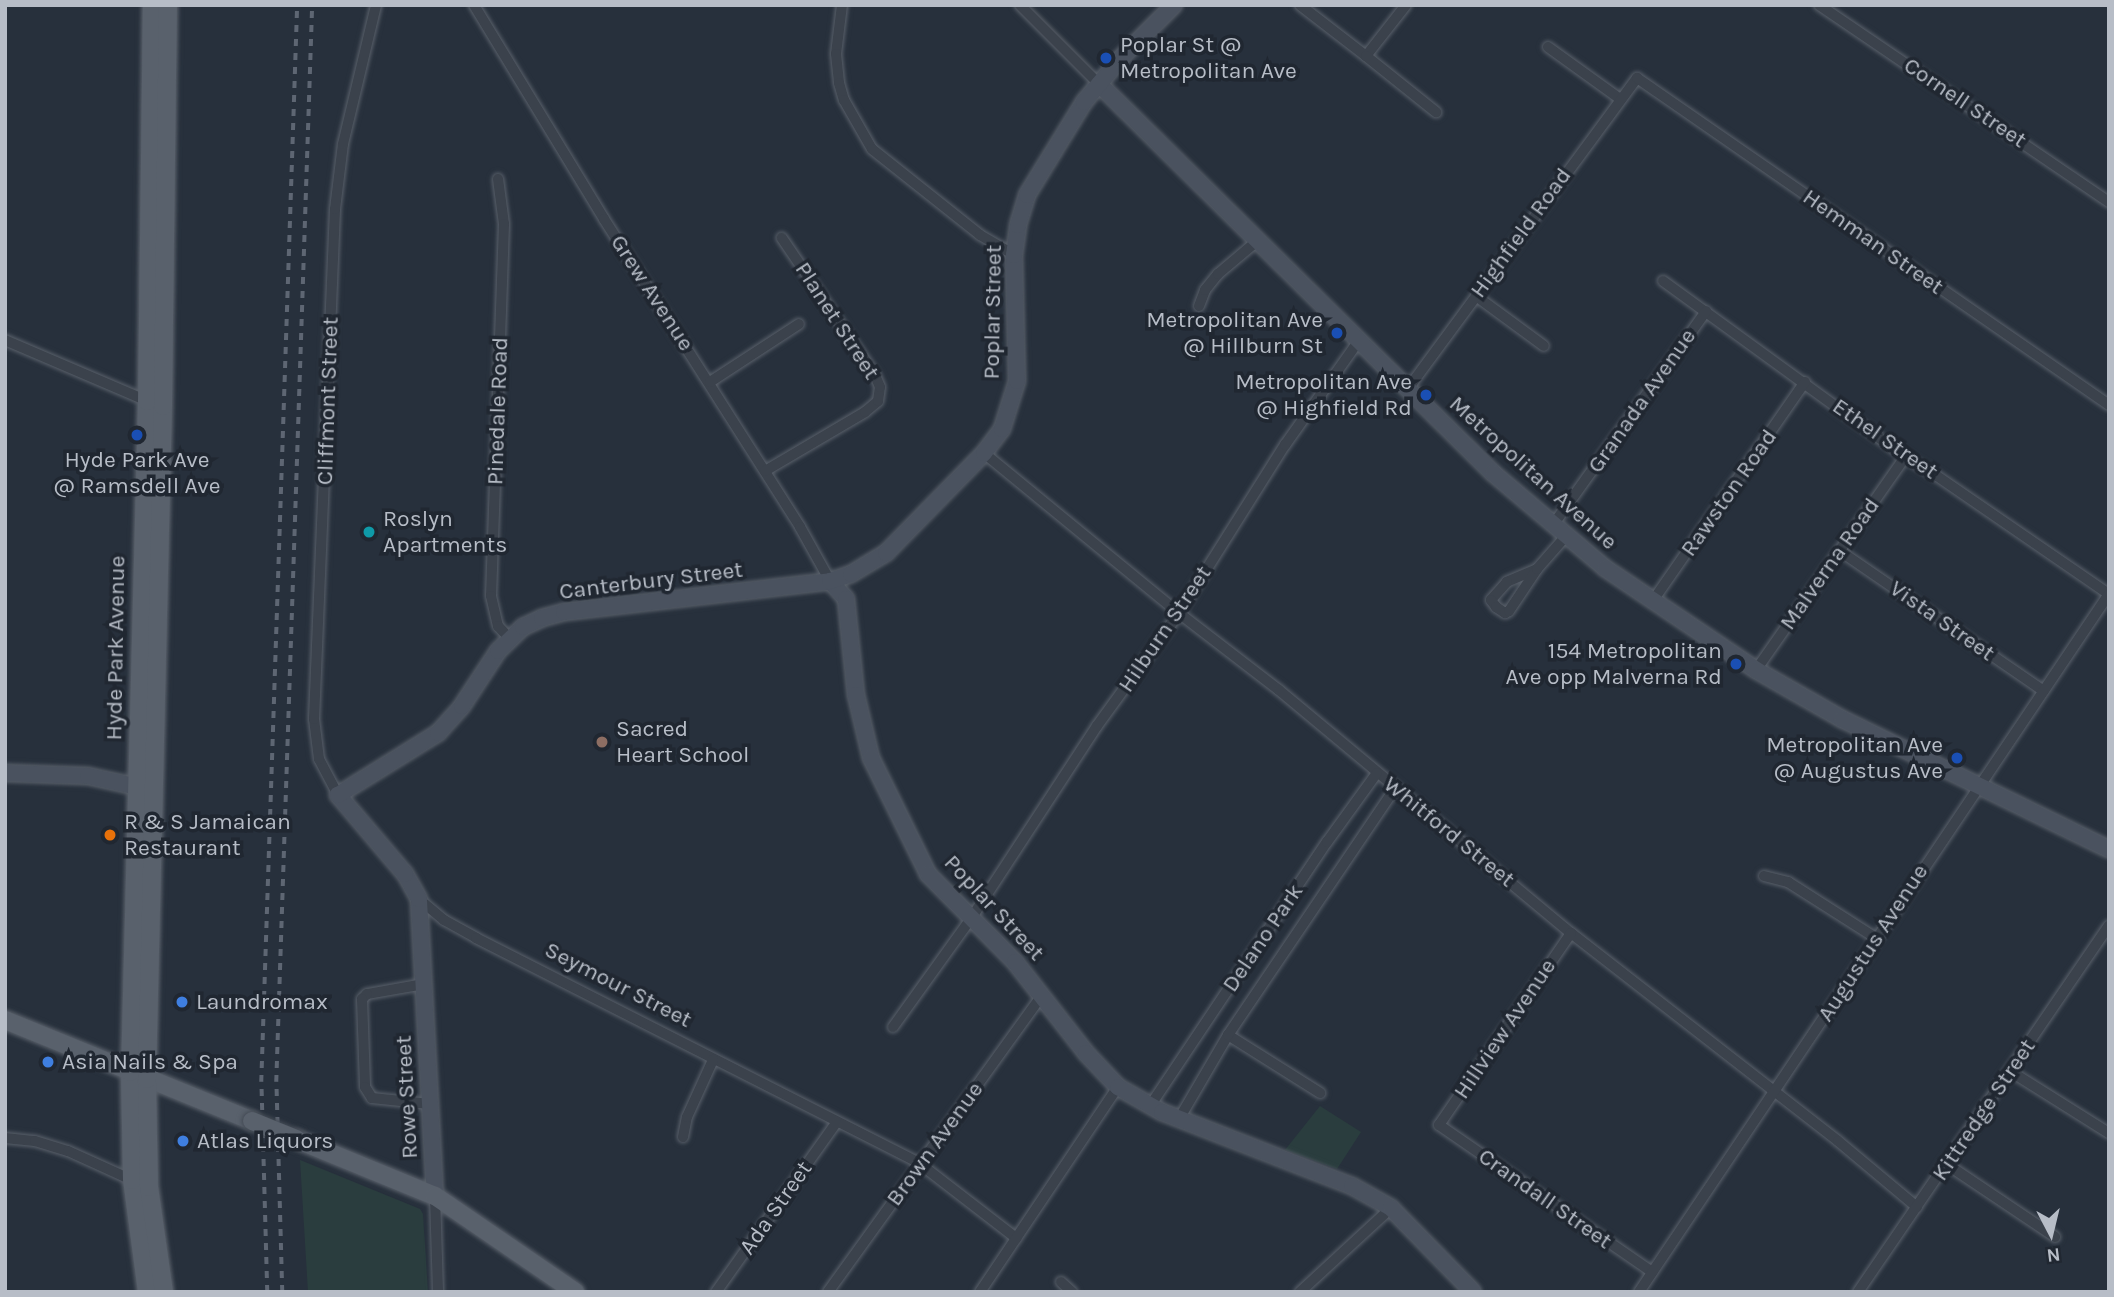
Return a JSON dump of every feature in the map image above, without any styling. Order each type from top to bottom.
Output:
[{"type":"main road","name":"Hyde Park Avenue","points":[[152,5],[155,404]]},
{"type":"main road","name":"Hyde Park Avenue","points":[[147,1292],[132,1180],[130,1072],[145,789],[168,5]]},
{"type":"main road","name":"Hyde Park Avenue","points":[[145,789],[148,1177],[164,1292]]},
{"type":"main road","points":[[5,1020],[435,1196],[575,1292]]},
{"type":"street","name":"Cliffmont Street","points":[[338,795],[319,759],[314,719],[335,209],[343,144],[376,5]]},
{"type":"street","name":"Grew Avenue","points":[[474,5],[604,219],[710,382],[830,581]]},
{"type":"street","points":[[842,5],[836,54],[839,83],[844,100],[872,149],[980,235],[1014,254]]},
{"type":"street","name":"Metropolitan Avenue","points":[[1020,5],[1407,390],[1566,536],[1652,602],[1756,670],[1842,719],[2109,849]]},
{"type":"street","name":"Poplar Street","points":[[1174,5],[1099,84],[1027,195],[1018,225],[1014,254],[1017,381],[1002,429],[984,453],[886,553],[851,574],[830,581],[846,600],[856,695],[871,758],[928,874],[972,916],[1118,1087],[1179,1119],[1352,1186],[1391,1208],[1473,1292]]},
{"type":"street","points":[[1300,5],[1436,112]]},
{"type":"street","points":[[1366,56],[1406,5]]},
{"type":"street","name":"Cornell Street","points":[[1819,5],[2109,202]]},
{"type":"street","points":[[1548,47],[1620,99]]},
{"type":"street","name":"Highfield Road","points":[[1407,390],[1637,78]]},
{"type":"street","name":"Hemman Street","points":[[1637,78],[2109,405]]},
{"type":"street","name":"Pinedale Road","points":[[498,179],[504,224],[491,596],[498,626],[510,639]]},
{"type":"street","name":"Planet Street","points":[[765,471],[865,412],[878,401],[880,387],[875,375],[782,238]]},
{"type":"street","points":[[1199,306],[1218,274],[1257,241]]},
{"type":"street","name":"Ethel Street","points":[[1663,281],[1905,457],[2109,594]]},
{"type":"street","points":[[1476,296],[1544,346]]},
{"type":"street","name":"Granada Avenue","points":[[1553,525],[1706,312]]},
{"type":"street","points":[[710,382],[799,324]]},
{"type":"street","points":[[5,340],[155,404]]},
{"type":"street","name":"Hilburn Street","points":[[893,1027],[972,916],[1097,726],[1179,613],[1285,445],[1358,342]]},
{"type":"street","name":"Rawston Road","points":[[1652,602],[1805,382]]},
{"type":"street","name":"Whitford Street","points":[[984,453],[1179,613],[1279,690],[1571,933],[1838,1141],[1917,1207]]},
{"type":"street","name":"Malverna Road","points":[[1756,670],[1905,457]]},
{"type":"street","points":[[1537,569],[1507,582],[1491,600],[1496,607],[1505,613],[1509,611],[1537,569],[1566,536]]},
{"type":"street","name":"Vista Street","points":[[1840,551],[2043,691]]},
{"type":"street","name":"Canterbury Street","points":[[338,795],[412,752],[445,726],[510,639],[533,623],[564,612],[830,581]]},
{"type":"street","name":"Augustus Avenue","points":[[1639,1292],[2109,594]]},
{"type":"street","points":[[5,773],[88,776],[145,789]]},
{"type":"street","name":"Delano Park","points":[[1150,1106],[1326,842],[1377,773]]},
{"type":"street","name":"Delano Park","points":[[1179,1119],[1228,1035],[1395,788]]},
{"type":"street","name":"Seymour Street","points":[[338,795],[405,874],[419,899],[444,920],[476,939],[919,1163],[1016,1238]]},
{"type":"street","points":[[1764,876],[1788,882],[1876,938]]},
{"type":"street","name":"Rowe Street","points":[[419,899],[438,1292]]},
{"type":"street","name":"Kittredge Street","points":[[1858,1292],[1948,1166],[2109,926]]},
{"type":"street","name":"Hillview Avenue","points":[[1439,1125],[1571,933]]},
{"type":"street","points":[[424,984],[367,994],[362,999],[365,1087],[372,1098],[430,1104]]},
{"type":"street","name":"Brown Avenue","points":[[828,1292],[1042,995]]},
{"type":"street","points":[[1228,1035],[1320,1093]]},
{"type":"street","points":[[683,1137],[687,1117],[713,1060]]},
{"type":"street","points":[[2010,1071],[2109,1133]]},
{"type":"street","points":[[980,1292],[1118,1087]]},
{"type":"street","name":"Ada Street","points":[[716,1292],[836,1123]]},
{"type":"street","name":"Crandall Street","points":[[1439,1125],[1652,1272]]},
{"type":"street","points":[[5,1138],[36,1141],[68,1151],[132,1180]]},
{"type":"street","points":[[1948,1166],[2055,1237]]},
{"type":"street","points":[[1300,1292],[1391,1208]]},
{"type":"street","points":[[1061,1282],[1072,1292]]},
{"type":"shaded area","points":[[1320,1106],[1361,1132],[1337,1169],[1285,1150]]},
{"type":"shaded area","points":[[300,1160],[420,1209],[423,1214],[428,1292],[308,1292]]},
{"type":"railway","points":[[267,1292],[261,1082],[297,5]]},
{"type":"railway","points":[[282,1292],[276,1082],[312,5]]},
{"type":"place","name":"Poplar St @ Metropolitan Ave","points":[[1106,58]]},
{"type":"place","name":"Metropolitan Ave @ Hillburn St","points":[[1337,333]]},
{"type":"place","name":"Metropolitan Ave @ Highfield Rd","points":[[1426,395]]},
{"type":"place","name":"Hyde Park Ave @ Ramsdell Ave","points":[[137,435]]},
{"type":"place","name":"Roslyn Apartments","points":[[369,532]]},
{"type":"place","name":"154 Metropolitan Ave opp Malverna Rd","points":[[1736,664]]},
{"type":"place","name":"Sacred Heart School","points":[[602,742]]},
{"type":"place","name":"Metropolitan Ave @ Augustus Ave","points":[[1957,758]]},
{"type":"place","name":"R & S Jamaican Restaurant","points":[[110,835]]},
{"type":"place","name":"Laundromax","points":[[182,1002]]},
{"type":"place","name":"Asia Nails & Spa","points":[[48,1062]]},
{"type":"place","name":"Atlas Liquors","points":[[183,1141]]}]
